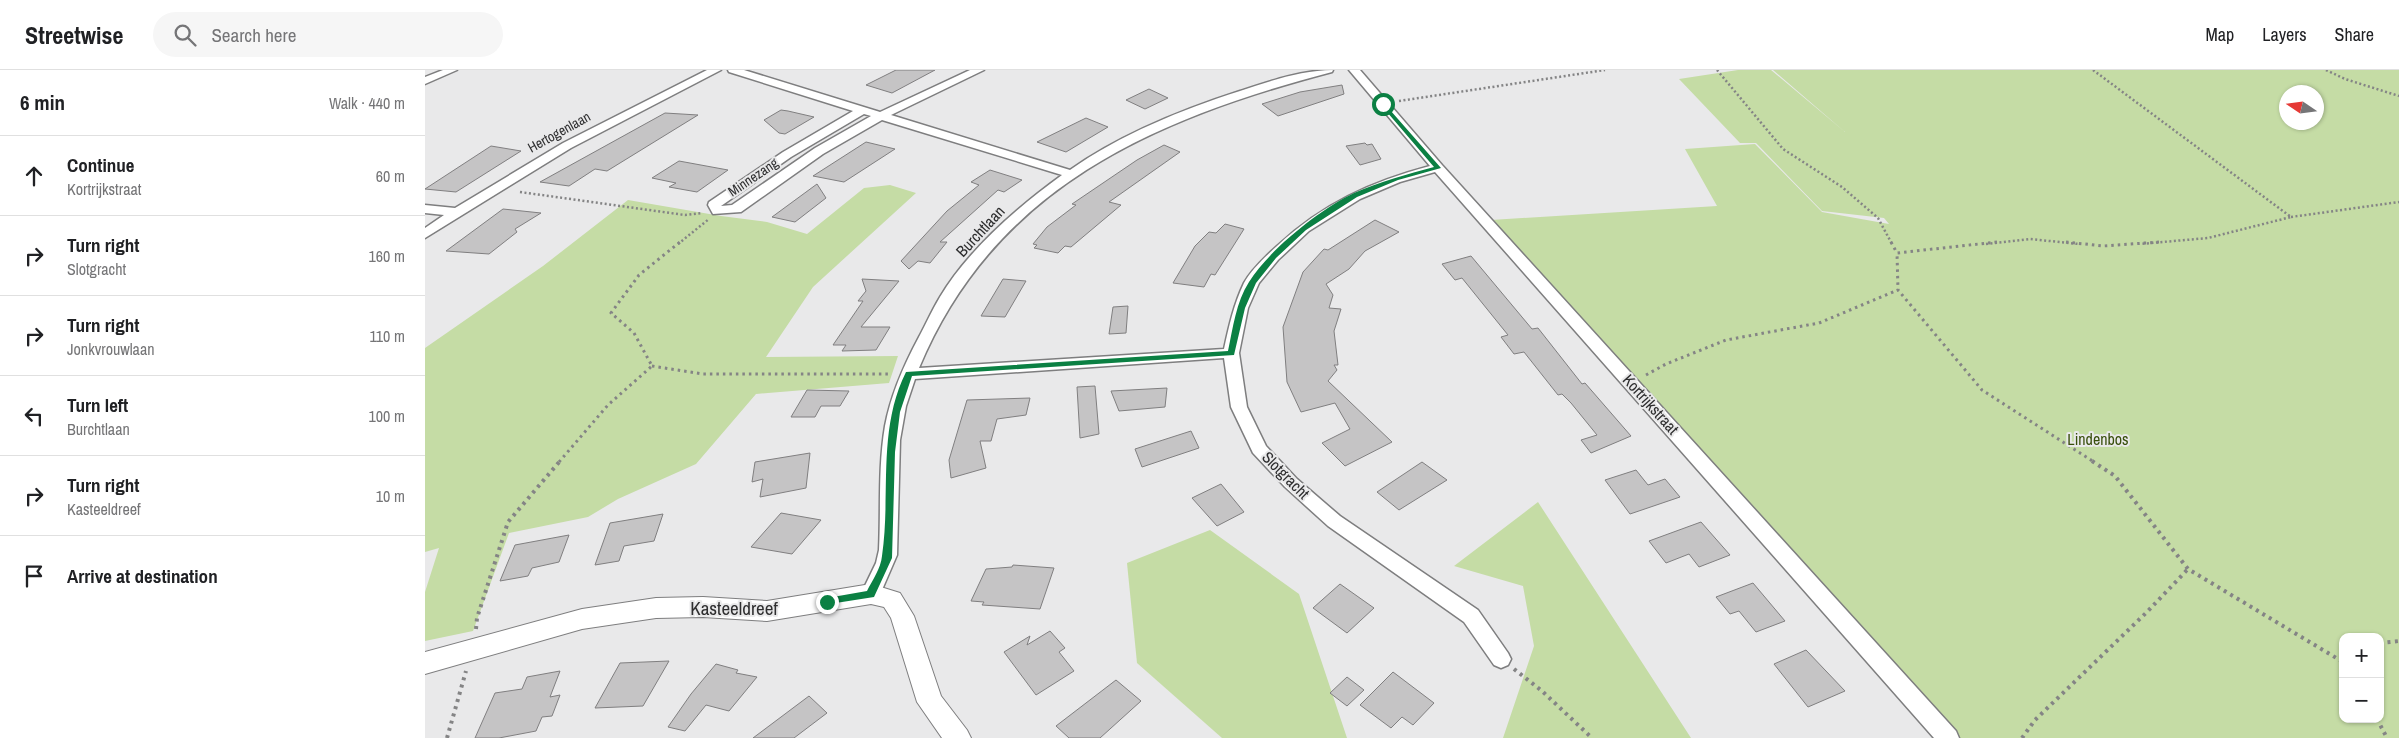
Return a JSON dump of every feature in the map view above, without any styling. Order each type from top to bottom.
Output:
[{"type":"street","points":[[425,80],[452,70]]},
{"type":"street","name":"Hertogenlaan","points":[[425,234],[495,188],[599,128],[654,98],[716,70]]},
{"type":"street","points":[[733,70],[1071,174]]},
{"type":"street","name":"Minnezang","points":[[863,110],[800,145],[737,188],[715,205],[718,211],[736,209],[819,151],[882,115],[979,70]]},
{"type":"street","name":"Burchtlaan","points":[[871,594],[887,558],[891,452],[896,412],[909,374],[930,323],[961,277],[997,235],[1032,202],[1071,174],[1114,147],[1153,127],[1199,107],[1292,78],[1328,70]]},
{"type":"street","name":"Kortrijkstraat","points":[[1353,70],[1438,168],[1948,738]]},
{"type":"street","name":"Slotgracht","points":[[1438,168],[1396,179],[1355,196],[1304,228],[1273,257],[1253,282],[1241,308],[1231,353],[1239,407],[1259,449],[1291,483],[1334,521],[1471,616],[1501,659]]},
{"type":"street","points":[[425,209],[456,212]]},
{"type":"street","points":[[909,374],[1231,353]]},
{"type":"street","points":[[871,594],[892,600],[902,616],[930,702],[958,738]]},
{"type":"street","name":"Kasteeldreef","points":[[425,663],[582,619],[656,608],[703,607],[767,611],[871,594]]},
{"type":"path","points":[[1383,104],[1605,70]]},
{"type":"path","points":[[1717,70],[1783,149],[1842,187],[1878,218],[1897,253],[1898,290],[1983,390],[2115,476],[2188,569],[2339,660]]},
{"type":"path","points":[[2093,70],[2291,217]]},
{"type":"path","points":[[2326,70],[2345,79],[2399,96]]},
{"type":"path","points":[[495,188],[685,215],[718,211]]},
{"type":"path","points":[[1897,253],[2030,239],[2103,246],[2208,238],[2291,217],[2399,202]]},
{"type":"path","points":[[652,366],[634,333],[611,313],[639,275],[718,211]]},
{"type":"path","points":[[1632,383],[1666,364],[1726,340],[1819,323],[1898,290]]},
{"type":"path","points":[[652,366],[703,374],[909,374]]},
{"type":"path","points":[[447,738],[473,650],[477,618],[508,522],[608,405],[652,366]]},
{"type":"path","points":[[2023,738],[2035,720],[2147,612],[2188,569]]},
{"type":"path","points":[[2384,643],[2399,641]]},
{"type":"path","points":[[1501,659],[1541,691],[1593,738]]},
{"type":"path","points":[[2379,723],[2386,737]]},
{"type":"green space","name":"Lindenbos","points":[[1738,70],[1771,70],[1845,132],[1773,70],[2399,70],[2399,738],[1958,738],[1652,396],[1491,220],[1717,206],[1685,149],[1755,144],[1822,212],[1889,224],[1884,218],[1822,211],[1756,143],[1740,143],[1679,79]]},
{"type":"green space","points":[[890,185],[916,193],[813,287],[766,357],[898,356],[889,383],[756,394],[696,464],[618,499],[588,517],[509,533],[473,631],[425,641],[425,592],[439,548],[425,552],[425,348],[543,266],[628,200],[767,222],[807,234],[864,188]]},
{"type":"green space","points":[[1538,502],[1691,738],[1503,738],[1534,646],[1523,586],[1454,566]]},
{"type":"green space","points":[[1210,530],[1299,594],[1347,738],[1222,738],[1137,663],[1127,563]]},
{"type":"building","points":[[896,70],[935,70],[892,93],[866,85]]},
{"type":"building","points":[[1342,85],[1344,94],[1278,116],[1262,104],[1300,92]]},
{"type":"building","points":[[1149,89],[1168,98],[1145,109],[1126,100]]},
{"type":"building","points":[[781,110],[814,117],[785,134],[779,133],[764,120]]},
{"type":"building","points":[[665,113],[698,115],[607,171],[595,169],[569,186],[540,182]]},
{"type":"building","points":[[1086,118],[1108,127],[1066,152],[1037,142]]},
{"type":"building","points":[[866,142],[895,149],[844,182],[813,176]]},
{"type":"building","points":[[1365,143],[1367,145],[1372,144],[1381,159],[1360,165],[1346,146]]},
{"type":"building","points":[[1164,145],[1180,152],[1109,202],[1121,205],[1071,247],[1065,246],[1058,253],[1034,248],[1037,245],[1033,244],[1047,227],[1076,205],[1072,204],[1137,160]]},
{"type":"building","points":[[491,146],[521,151],[456,192],[425,189]]},
{"type":"building","points":[[679,161],[728,170],[697,192],[669,187],[676,183],[652,178]]},
{"type":"building","points":[[990,170],[1022,180],[1004,192],[998,190],[940,242],[947,242],[930,263],[918,261],[909,269],[901,261],[947,211],[979,185],[971,182]]},
{"type":"building","points":[[817,184],[826,198],[795,222],[772,217]]},
{"type":"building","points":[[503,209],[541,213],[515,229],[517,232],[489,254],[446,251]]},
{"type":"building","points":[[1375,220],[1399,232],[1365,251],[1349,269],[1326,284],[1333,295],[1329,308],[1341,309],[1334,331],[1338,365],[1334,365],[1337,370],[1328,381],[1392,442],[1345,466],[1322,443],[1350,429],[1335,403],[1301,412],[1287,382],[1283,327],[1303,272],[1324,249],[1328,250]]},
{"type":"building","points":[[1225,224],[1244,229],[1215,275],[1211,274],[1204,287],[1173,283],[1195,246],[1209,232],[1216,233]]},
{"type":"building","points":[[1471,256],[1532,329],[1538,328],[1582,384],[1585,383],[1631,436],[1591,453],[1581,440],[1597,435],[1571,403],[1562,394],[1558,395],[1524,352],[1514,354],[1501,337],[1508,335],[1462,278],[1455,280],[1442,264]]},
{"type":"building","points":[[862,279],[899,281],[861,327],[890,327],[876,350],[842,351],[846,345],[833,345],[863,301],[858,301],[866,291]]},
{"type":"building","points":[[1003,279],[1026,281],[1005,317],[981,316]]},
{"type":"building","points":[[1128,306],[1126,333],[1109,334],[1113,307]]},
{"type":"building","points":[[1095,386],[1099,434],[1080,438],[1077,387]]},
{"type":"building","points":[[1167,388],[1165,407],[1119,411],[1111,391]]},
{"type":"building","points":[[807,390],[849,391],[840,406],[821,406],[815,417],[791,417]]},
{"type":"building","points":[[1030,398],[1026,415],[997,419],[991,441],[980,441],[986,468],[951,478],[949,460],[967,400]]},
{"type":"building","points":[[1191,431],[1199,448],[1142,467],[1135,449]]},
{"type":"building","points":[[810,453],[806,488],[760,497],[763,479],[752,482],[755,462]]},
{"type":"building","points":[[1422,462],[1447,480],[1399,510],[1377,492]]},
{"type":"building","points":[[1636,470],[1648,485],[1665,479],[1680,497],[1630,514],[1605,480]]},
{"type":"building","points":[[1221,484],[1244,512],[1217,526],[1192,498]]},
{"type":"building","points":[[781,513],[821,520],[792,554],[751,547]]},
{"type":"building","points":[[663,514],[654,541],[624,546],[619,561],[595,565],[610,523]]},
{"type":"building","points":[[1701,522],[1730,555],[1699,567],[1689,554],[1666,563],[1649,541]]},
{"type":"building","points":[[569,535],[559,562],[532,568],[528,576],[500,581],[515,545]]},
{"type":"building","points":[[1013,565],[1054,568],[1040,609],[982,605],[984,602],[971,601],[986,569],[1012,567]]},
{"type":"building","points":[[1753,583],[1785,621],[1756,632],[1739,611],[1730,614],[1716,597]]},
{"type":"building","points":[[1340,584],[1374,608],[1347,633],[1313,608]]},
{"type":"building","points":[[1050,631],[1065,648],[1059,652],[1074,671],[1036,695],[1004,652],[1030,636],[1027,645]]},
{"type":"building","points":[[1806,650],[1845,691],[1808,707],[1774,664]]},
{"type":"building","points":[[669,661],[643,706],[595,708],[620,663]]},
{"type":"building","points":[[716,664],[738,670],[736,673],[757,677],[729,711],[706,705],[685,731],[668,727],[691,694]]},
{"type":"building","points":[[560,671],[550,697],[560,695],[552,716],[542,717],[536,731],[499,738],[475,738],[495,693],[522,689],[527,677]]},
{"type":"building","points":[[1393,672],[1434,703],[1413,725],[1402,717],[1391,728],[1360,705]]},
{"type":"building","points":[[1347,677],[1364,690],[1347,706],[1330,693]]},
{"type":"building","points":[[1116,680],[1141,701],[1100,738],[1069,738],[1056,726]]},
{"type":"building","points":[[809,696],[827,713],[794,738],[753,738]]},
{"type":"route","points":[[827,602],[871,594],[887,558],[891,452],[896,412],[909,374],[1231,353],[1241,308],[1253,282],[1273,257],[1304,228],[1355,196],[1396,179],[1438,168],[1383,104]]}]
